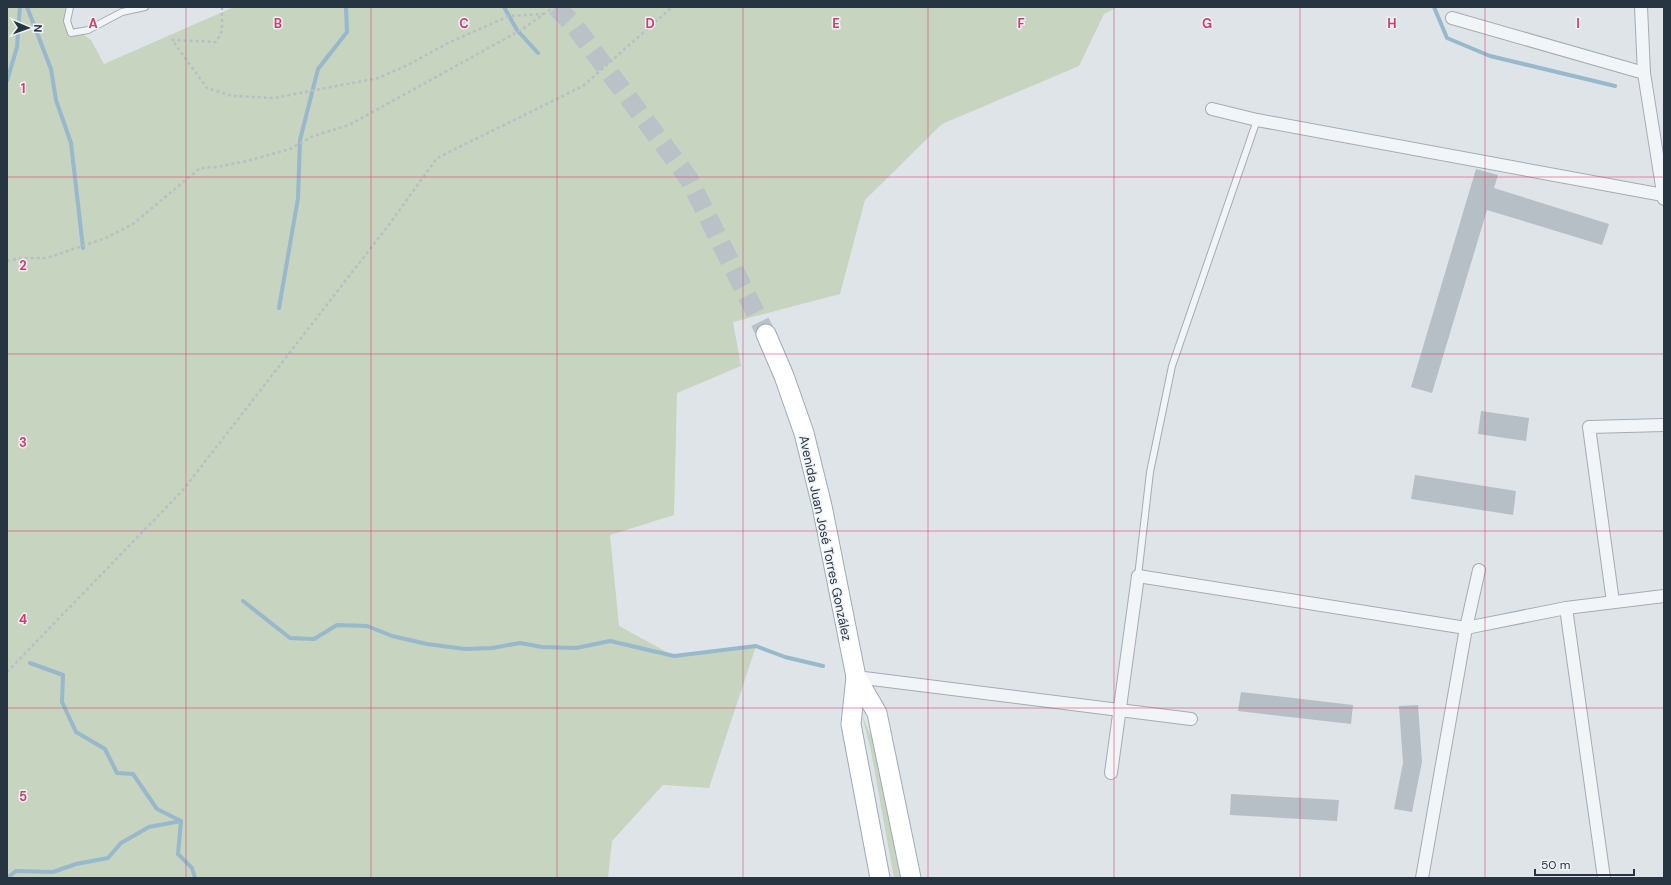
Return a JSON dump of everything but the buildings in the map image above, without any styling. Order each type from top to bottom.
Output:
[{"type":"main road","name":"Avenida Juan José Torres González","points":[[766,334],[784,376],[804,433],[822,506],[856,677],[851,724],[880,878]]},
{"type":"main road","name":"Avenida Juan José Torres González","points":[[856,677],[877,713],[911,878]]},
{"type":"street","points":[[1212,109],[1257,120],[1664,197],[1644,72],[1641,7]]},
{"type":"street","points":[[1452,18],[1644,72]]},
{"type":"street","points":[[1613,602],[1589,427],[1664,425]]},
{"type":"street","points":[[1422,878],[1466,628],[1479,570]]},
{"type":"street","points":[[1111,773],[1138,576],[1466,628],[1566,608],[1664,596]]},
{"type":"street","points":[[1566,608],[1604,878]]},
{"type":"street","points":[[856,677],[1191,719]]},
{"type":"lane","points":[[70,7],[67,21],[71,33],[88,30],[122,12],[145,7]]},
{"type":"lane","points":[[1138,576],[1150,472],[1172,366],[1257,120]]},
{"type":"path","points":[[222,7],[222,31],[216,42],[172,40],[207,88],[232,96],[274,98],[378,78],[408,65],[446,44],[511,16],[544,14]]},
{"type":"path","points":[[7,261],[22,258],[47,258],[106,238],[133,224],[200,168],[239,163],[290,149],[313,136],[349,125],[518,31],[554,7]]},
{"type":"path","points":[[7,672],[183,490],[388,226],[437,158],[583,86],[672,7]]},
{"type":"green space","points":[[7,7],[66,7],[65,22],[91,40],[104,64],[234,7],[1117,7],[1104,14],[1079,66],[942,124],[865,200],[840,294],[733,322],[741,366],[677,393],[674,515],[610,535],[619,626],[674,656],[756,646],[709,788],[663,785],[612,841],[608,878],[7,878]]},
{"type":"green space","points":[[862,715],[881,760],[903,878],[894,878],[871,751]]},
{"type":"waterway","points":[[7,81],[17,47],[20,7]]},
{"type":"waterway","points":[[27,7],[51,69],[56,100],[71,143],[83,248]]},
{"type":"waterway","points":[[279,308],[298,198],[300,140],[318,69],[347,32],[346,7]]},
{"type":"waterway","points":[[504,7],[517,30],[538,53]]},
{"type":"waterway","points":[[1434,7],[1447,38],[1490,56],[1615,86]]},
{"type":"waterway","points":[[243,601],[290,638],[314,639],[337,625],[367,626],[392,636],[427,644],[465,649],[492,648],[520,643],[542,647],[576,648],[610,641],[674,656],[756,646],[785,657],[823,666]]},
{"type":"waterway","points":[[30,663],[63,675],[62,702],[76,732],[105,749],[117,773],[133,774],[157,809],[181,821],[178,854],[192,868],[195,878]]},
{"type":"waterway","points":[[7,878],[16,871],[53,872],[76,864],[108,858],[121,843],[149,827],[181,821]]},
{"type":"tunnel","points":[[556,7],[573,24],[689,179],[766,334]]}]
